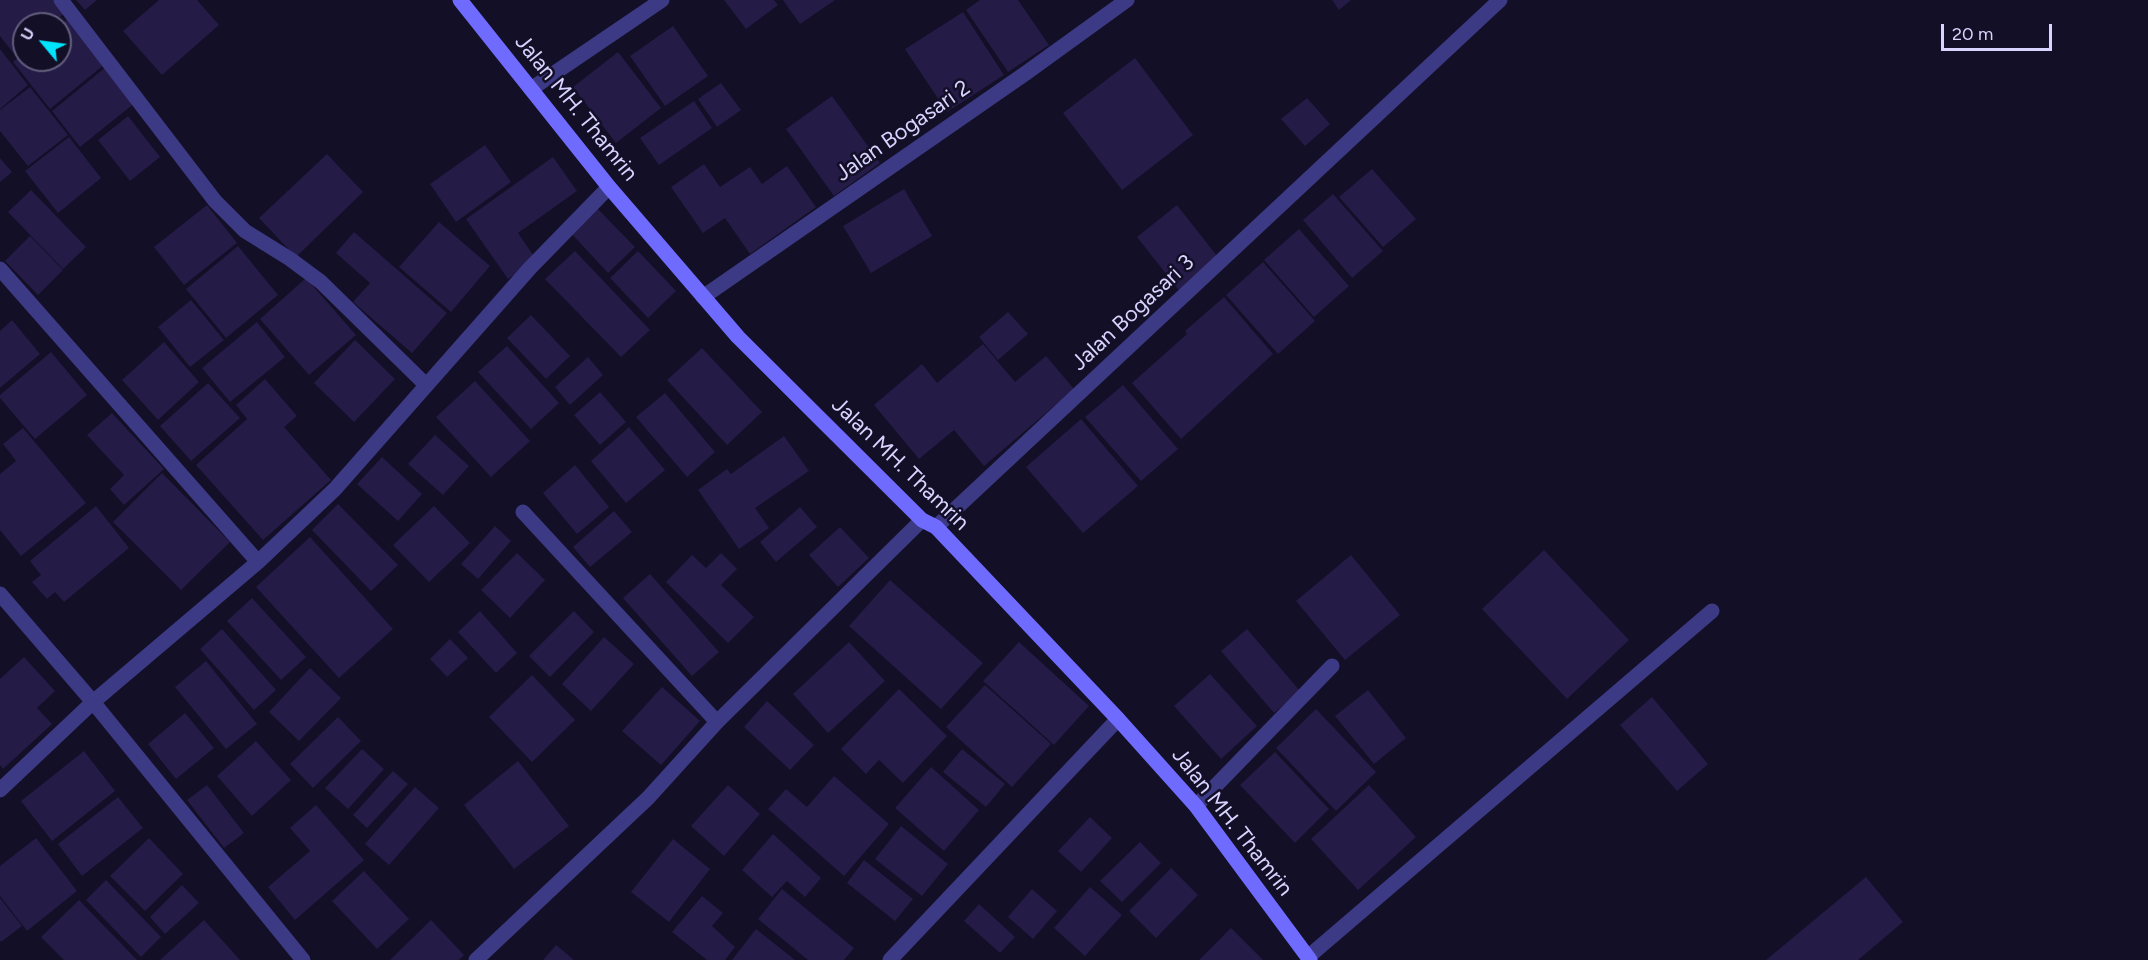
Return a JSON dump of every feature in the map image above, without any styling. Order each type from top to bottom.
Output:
[{"type":"main road","name":"Jalan MH. Thamrin","points":[[460,0],[609,187],[738,337],[922,520],[936,527],[1118,719],[1196,806],[1309,958]]},
{"type":"street","points":[[61,0],[215,201],[245,231],[290,259],[321,282],[426,385]]},
{"type":"street","points":[[531,89],[662,0]]},
{"type":"street","name":"Jalan Bogasari 2","points":[[704,297],[1017,80],[1127,0]]},
{"type":"street","name":"Jalan Bogasari 3","points":[[936,527],[1500,0]]},
{"type":"street","points":[[0,790],[93,702],[258,562],[335,489],[530,268],[609,187]]},
{"type":"street","points":[[0,269],[258,562]]},
{"type":"street","points":[[523,512],[717,722]]},
{"type":"street","points":[[476,960],[648,798],[717,722],[922,520]]},
{"type":"street","points":[[0,594],[93,702],[303,960]]},
{"type":"street","points":[[1309,958],[1712,611]]},
{"type":"street","points":[[1196,806],[1332,666]]},
{"type":"street","points":[[890,960],[1118,719]]},
{"type":"building","points":[[0,0],[55,0],[64,12],[12,12],[12,51],[0,36]]},
{"type":"building","points":[[76,0],[97,0],[85,10]]},
{"type":"building","points":[[159,0],[197,0],[219,25],[162,75],[123,31]]},
{"type":"building","points":[[724,0],[774,0],[778,5],[746,29]]},
{"type":"building","points":[[783,0],[835,0],[800,24]]},
{"type":"building","points":[[980,0],[1018,0],[1049,45],[1008,72],[966,10]]},
{"type":"building","points":[[1332,0],[1351,0],[1339,10]]},
{"type":"building","points":[[963,12],[1004,75],[947,112],[905,49]]},
{"type":"building","points":[[72,22],[105,64],[50,109],[21,72],[72,72]]},
{"type":"building","points":[[673,26],[708,76],[665,106],[630,56]]},
{"type":"building","points":[[0,49],[12,64],[12,72],[18,72],[28,85],[0,109]]},
{"type":"building","points":[[618,52],[661,108],[616,143],[573,87]]},
{"type":"building","points":[[1135,58],[1193,135],[1122,190],[1063,113]]},
{"type":"building","points":[[107,66],[136,102],[80,147],[52,111]]},
{"type":"building","points":[[721,83],[741,110],[717,127],[698,99]]},
{"type":"building","points":[[30,87],[68,135],[28,166],[0,131],[0,110]]},
{"type":"building","points":[[832,96],[880,163],[834,196],[786,129]]},
{"type":"building","points":[[1307,98],[1330,124],[1305,146],[1281,119]]},
{"type":"building","points":[[694,101],[712,128],[659,165],[640,138]]},
{"type":"building","points":[[128,116],[160,157],[130,181],[98,140]]},
{"type":"building","points":[[69,137],[101,178],[58,213],[25,171]]},
{"type":"building","points":[[485,145],[511,182],[456,222],[430,184]]},
{"type":"building","points":[[327,154],[363,192],[296,257],[259,218]]},
{"type":"building","points":[[553,157],[577,191],[518,233],[536,259],[508,279],[466,219]]},
{"type":"building","points":[[0,158],[12,172],[0,182]]},
{"type":"building","points":[[704,164],[720,187],[750,167],[762,184],[787,166],[816,207],[750,254],[725,218],[703,233],[671,187]]},
{"type":"building","points":[[1372,169],[1416,219],[1383,247],[1339,197]]},
{"type":"building","points":[[904,189],[932,236],[871,273],[843,226]]},
{"type":"building","points":[[31,190],[86,247],[63,269],[8,212]]},
{"type":"building","points":[[1333,194],[1383,251],[1352,278],[1303,220]]},
{"type":"building","points":[[207,205],[237,243],[184,285],[154,247]]},
{"type":"building","points":[[594,205],[635,247],[608,273],[568,230]]},
{"type":"building","points":[[1177,205],[1221,261],[1181,293],[1137,237]]},
{"type":"building","points":[[439,222],[490,266],[451,312],[399,267]]},
{"type":"building","points":[[1299,229],[1349,286],[1314,317],[1264,260]]},
{"type":"building","points":[[354,232],[447,313],[412,353],[353,302],[370,283],[336,253]]},
{"type":"building","points":[[30,236],[63,270],[38,295],[5,261]]},
{"type":"building","points":[[238,246],[278,295],[226,338],[186,289]]},
{"type":"building","points":[[575,251],[650,330],[621,357],[545,279]]},
{"type":"building","points":[[638,251],[676,291],[648,318],[610,278]]},
{"type":"building","points":[[1263,262],[1315,321],[1278,354],[1226,295]]},
{"type":"building","points":[[306,278],[356,335],[309,375],[260,319]]},
{"type":"building","points":[[1224,297],[1273,354],[1181,439],[1132,383]]},
{"type":"building","points":[[191,300],[224,340],[190,367],[158,327]]},
{"type":"building","points":[[1008,312],[1028,334],[998,360],[979,337]]},
{"type":"building","points":[[531,315],[570,356],[546,379],[507,338]]},
{"type":"building","points":[[12,320],[40,354],[0,388],[0,331]]},
{"type":"building","points":[[257,322],[285,357],[230,402],[202,368]]},
{"type":"building","points":[[355,340],[395,379],[354,422],[314,383]]},
{"type":"building","points":[[164,342],[199,382],[158,420],[122,380]]},
{"type":"building","points":[[983,344],[1015,382],[1046,356],[1074,389],[984,466],[954,430],[919,459],[874,405],[922,364],[937,383]]},
{"type":"building","points":[[507,346],[559,403],[531,429],[478,372]]},
{"type":"building","points":[[702,348],[762,412],[727,445],[667,380]]},
{"type":"building","points":[[51,352],[87,395],[35,439],[0,398],[0,395]]},
{"type":"building","points":[[588,357],[603,375],[570,405],[555,387]]},
{"type":"building","points":[[265,379],[297,416],[284,427],[331,480],[263,540],[196,465],[247,419],[236,405]]},
{"type":"building","points":[[475,381],[530,441],[491,477],[436,417]]},
{"type":"building","points":[[208,383],[240,418],[191,461],[160,426]]},
{"type":"building","points":[[1123,385],[1178,449],[1141,481],[1085,417]]},
{"type":"building","points":[[600,392],[626,422],[600,445],[574,415]]},
{"type":"building","points":[[665,393],[715,452],[687,477],[636,417]]},
{"type":"building","points":[[112,413],[164,469],[124,505],[110,489],[124,475],[87,435]]},
{"type":"building","points":[[1081,419],[1138,486],[1083,533],[1026,467]]},
{"type":"building","points":[[629,427],[665,470],[626,503],[591,461]]},
{"type":"building","points":[[23,428],[86,503],[21,556],[0,530],[0,474],[16,461],[3,444]]},
{"type":"building","points":[[435,435],[469,466],[443,495],[408,464]]},
{"type":"building","points":[[784,436],[809,471],[755,508],[769,528],[739,549],[698,490],[727,469],[731,474]]},
{"type":"building","points":[[382,457],[422,494],[398,521],[357,484]]},
{"type":"building","points":[[575,465],[609,507],[577,534],[543,493]]},
{"type":"building","points":[[162,473],[230,542],[181,590],[113,522]]},
{"type":"building","points":[[338,504],[398,565],[371,591],[312,530]]},
{"type":"building","points":[[96,506],[129,548],[64,602],[55,592],[47,599],[32,582],[41,575],[30,561]]},
{"type":"building","points":[[434,506],[470,543],[429,582],[393,545]]},
{"type":"building","points":[[800,507],[817,527],[776,562],[760,542]]},
{"type":"building","points":[[614,511],[632,532],[590,567],[573,547]]},
{"type":"building","points":[[495,526],[511,541],[478,579],[461,564]]},
{"type":"building","points":[[840,527],[869,558],[838,587],[809,555]]},
{"type":"building","points":[[310,537],[393,629],[339,678],[256,587]]},
{"type":"building","points":[[1544,550],[1629,640],[1567,699],[1482,609]]},
{"type":"building","points":[[517,553],[545,580],[510,618],[481,590]]},
{"type":"building","points":[[721,553],[737,569],[721,585],[754,617],[728,643],[666,582],[692,555],[706,568]]},
{"type":"building","points":[[1351,555],[1400,615],[1345,660],[1296,601]]},
{"type":"building","points":[[650,574],[719,652],[692,676],[623,598]]},
{"type":"building","points":[[890,580],[983,663],[941,709],[849,626]]},
{"type":"building","points":[[252,598],[306,657],[281,680],[227,621]]},
{"type":"building","points":[[480,611],[517,653],[496,673],[458,632]]},
{"type":"building","points":[[574,611],[594,632],[550,677],[529,656]]},
{"type":"building","points":[[222,629],[276,690],[254,710],[200,649]]},
{"type":"building","points":[[1247,629],[1300,691],[1274,713],[1221,651]]},
{"type":"building","points":[[604,637],[634,664],[591,711],[562,684]]},
{"type":"building","points":[[450,639],[468,658],[447,677],[430,659]]},
{"type":"building","points":[[849,642],[885,681],[828,733],[793,694]]},
{"type":"building","points":[[1019,642],[1089,706],[1054,745],[983,681]]},
{"type":"building","points":[[24,657],[55,691],[37,708],[52,724],[3,769],[0,765],[0,679]]},
{"type":"building","points":[[206,661],[257,724],[226,749],[175,687]]},
{"type":"building","points":[[310,668],[341,698],[299,741],[269,712]]},
{"type":"building","points":[[1210,674],[1257,726],[1221,759],[1174,706]]},
{"type":"building","points":[[532,675],[575,720],[532,762],[489,717]]},
{"type":"building","points":[[985,685],[1051,744],[1012,787],[946,727]]},
{"type":"building","points":[[662,687],[700,721],[661,765],[622,731]]},
{"type":"building","points":[[899,689],[947,736],[903,783],[879,760],[866,774],[841,749]]},
{"type":"building","points":[[1368,690],[1406,738],[1374,764],[1335,716]]},
{"type":"building","points":[[1652,697],[1708,764],[1677,791],[1620,725]]},
{"type":"building","points":[[767,701],[814,745],[790,770],[744,727]]},
{"type":"building","points":[[1316,709],[1376,772],[1336,811],[1276,748]]},
{"type":"building","points":[[185,713],[214,748],[176,779],[148,744]]},
{"type":"building","points":[[338,717],[361,741],[313,788],[290,764]]},
{"type":"building","points":[[256,741],[291,780],[252,816],[217,776]]},
{"type":"building","points":[[362,749],[384,769],[348,809],[325,788]]},
{"type":"building","points":[[962,749],[1005,784],[986,807],[943,772]]},
{"type":"building","points":[[84,751],[115,791],[52,841],[21,801]]},
{"type":"building","points":[[1275,752],[1329,809],[1295,843],[1240,785]]},
{"type":"building","points":[[518,761],[569,826],[514,869],[464,805]]},
{"type":"building","points":[[931,767],[979,810],[944,851],[895,808]]},
{"type":"building","points":[[393,771],[408,784],[367,828],[353,815]]},
{"type":"building","points":[[834,776],[889,824],[844,876],[768,809],[786,789],[807,807]]},
{"type":"building","points":[[207,785],[244,833],[224,848],[187,800]]},
{"type":"building","points":[[728,785],[760,814],[724,856],[691,826]]},
{"type":"building","points":[[1369,785],[1416,837],[1358,890],[1311,839]]},
{"type":"building","points":[[415,787],[439,808],[389,865],[365,844]]},
{"type":"building","points":[[118,797],[143,828],[82,876],[58,844]]},
{"type":"building","points":[[316,805],[364,860],[295,920],[268,887],[310,851],[290,828]]},
{"type":"building","points":[[1090,817],[1112,838],[1081,872],[1058,851]]},
{"type":"building","points":[[901,826],[948,864],[922,896],[875,859]]},
{"type":"building","points":[[773,834],[821,878],[805,897],[787,881],[772,897],[742,870]]},
{"type":"building","points":[[36,838],[77,891],[27,931],[0,896],[0,866]]},
{"type":"building","points":[[149,838],[183,874],[145,911],[110,876]]},
{"type":"building","points":[[673,839],[710,869],[669,922],[631,892]]},
{"type":"building","points":[[1140,842],[1161,863],[1122,902],[1100,881]]},
{"type":"building","points":[[864,860],[913,899],[895,921],[847,883]]},
{"type":"building","points":[[1171,868],[1198,895],[1156,938],[1129,911]]},
{"type":"building","points":[[364,871],[409,919],[377,949],[332,901]]},
{"type":"building","points":[[1866,877],[1903,922],[1858,960],[1766,960]]},
{"type":"building","points":[[106,880],[161,937],[141,957],[86,900]]},
{"type":"building","points":[[182,885],[199,903],[165,934],[150,917]]},
{"type":"building","points":[[1090,887],[1122,915],[1085,956],[1054,928]]},
{"type":"building","points":[[782,889],[854,948],[844,960],[808,960],[758,919]]},
{"type":"building","points":[[1032,889],[1057,911],[1033,939],[1008,917]]},
{"type":"building","points":[[702,896],[723,913],[712,926],[735,947],[725,960],[707,960],[672,932]]},
{"type":"building","points":[[0,898],[22,926],[1,942],[0,940]]},
{"type":"building","points":[[79,900],[137,960],[64,960],[41,937]]},
{"type":"building","points":[[979,904],[1015,937],[1000,953],[964,921]]},
{"type":"building","points":[[204,920],[240,960],[160,960]]},
{"type":"building","points":[[431,920],[464,955],[459,960],[390,960]]},
{"type":"building","points":[[1231,928],[1263,960],[1199,960]]},
{"type":"building","points":[[756,929],[795,960],[732,960]]},
{"type":"building","points":[[556,945],[574,960],[543,960]]}]
